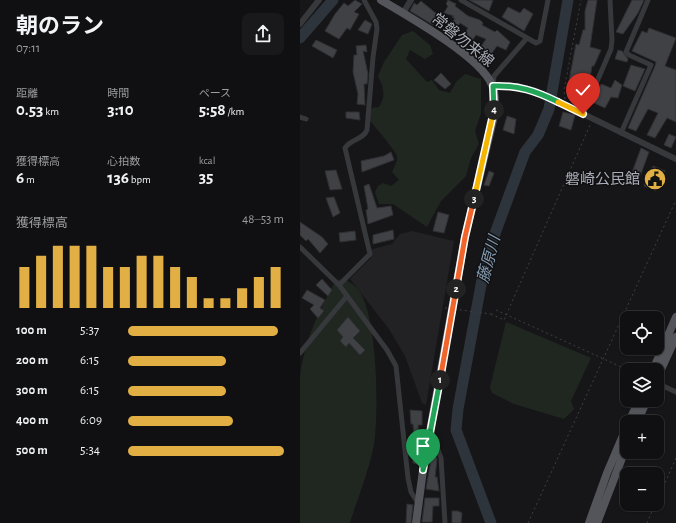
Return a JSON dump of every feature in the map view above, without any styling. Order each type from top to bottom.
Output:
[{"type":"main road","name":"常磐勿来線","points":[[381,0],[435,32],[483,70],[493,86],[494,112],[465,237],[418,503],[416,523]]},
{"type":"main road","points":[[656,363],[676,317]]},
{"type":"main road","points":[[664,363],[676,337]]},
{"type":"main road","points":[[589,523],[620,442]]},
{"type":"main road","points":[[597,523],[622,459]]},
{"type":"street","points":[[300,24],[319,0]]},
{"type":"street","points":[[339,285],[370,254],[345,148],[348,143],[362,136],[366,130],[377,29],[376,22],[364,0]]},
{"type":"street","points":[[403,13],[411,0]]},
{"type":"street","points":[[461,0],[536,43],[540,41],[548,0]]},
{"type":"street","points":[[583,114],[611,48],[610,0]]},
{"type":"street","points":[[621,133],[651,65],[629,55],[626,52],[648,0]]},
{"type":"street","points":[[527,38],[494,76],[493,86],[517,86],[536,91],[676,159]]},
{"type":"street","points":[[300,118],[306,119]]},
{"type":"street","points":[[300,247],[339,285],[387,350],[396,366],[399,379],[408,478],[411,492],[418,503]]},
{"type":"street","points":[[300,353],[347,296]]},
{"type":"street","points":[[664,386],[676,392]]},
{"type":"street","points":[[431,428],[441,458],[445,523]]},
{"type":"path","points":[[563,104],[564,90],[581,0]]},
{"type":"path","points":[[445,308],[491,314],[504,320],[593,119]]},
{"type":"path","points":[[528,523],[676,200]]},
{"type":"path","points":[[496,310],[620,367]]},
{"type":"path","points":[[664,485],[676,458]]},
{"type":"path","points":[[647,523],[652,511]]},
{"type":"shaded area","points":[[413,31],[430,45],[433,54],[425,59],[410,50],[406,59],[427,82],[432,80],[439,90],[450,93],[456,82],[465,74],[481,79],[481,113],[475,131],[479,144],[471,158],[466,176],[441,201],[427,227],[393,204],[379,204],[375,192],[378,186],[383,183],[391,186],[399,180],[392,172],[397,156],[384,137],[367,118],[372,108],[379,107],[383,99],[383,88],[378,76],[384,62],[402,35]]},
{"type":"shaded area","points":[[412,231],[454,241],[426,405],[422,403],[405,356],[389,329],[350,279],[371,258],[369,250],[392,244],[400,234]]},
{"type":"shaded area","points":[[344,279],[360,292],[368,312],[376,370],[376,429],[374,444],[350,523],[300,523],[300,377],[302,363],[309,338],[323,304],[336,280]]},
{"type":"shaded area","points":[[506,322],[591,358],[571,401],[574,409],[564,419],[514,404],[492,393],[490,387]]},
{"type":"building","points":[[355,0],[362,4],[354,12],[359,14],[350,30],[347,28],[339,39],[325,31],[335,14],[344,3],[348,6]]},
{"type":"building","points":[[448,0],[456,4],[455,6],[468,16],[480,20],[483,23],[482,25],[495,32],[497,30],[510,42],[506,50],[497,46],[489,57],[478,51],[486,39],[476,35],[469,45],[461,40],[468,28],[460,23],[452,35],[444,30],[455,19],[452,17],[454,16],[444,13],[448,6],[446,4]]},
{"type":"building","points":[[469,0],[493,0],[489,11]]},
{"type":"building","points":[[588,0],[597,0],[590,47],[601,50],[594,66],[592,66],[588,91],[580,91],[581,85],[568,86],[576,44],[579,45],[583,30],[585,30],[585,11]]},
{"type":"building","points":[[632,0],[644,0],[638,13],[623,34],[616,32]]},
{"type":"building","points":[[421,1],[438,15],[433,25],[410,11],[414,3],[417,5]]},
{"type":"building","points":[[508,7],[520,13],[524,8],[533,14],[524,31],[502,17]]},
{"type":"building","points":[[365,20],[372,24],[368,34],[358,30]]},
{"type":"building","points":[[649,28],[676,38],[665,66],[676,70],[676,122],[667,118],[655,138],[647,135],[658,113],[648,109],[636,131],[628,128],[656,62],[632,51],[642,31],[647,33]]},
{"type":"building","points":[[316,40],[337,50],[333,58],[312,46]]},
{"type":"building","points":[[366,45],[367,52],[363,51],[368,74],[367,84],[364,84],[365,105],[357,104],[358,94],[353,72],[354,55],[357,55],[356,46]]},
{"type":"building","points":[[618,50],[622,51],[628,59],[627,62],[615,59]]},
{"type":"building","points":[[631,65],[645,69],[635,91],[623,86]]},
{"type":"building","points":[[441,73],[451,84],[445,89],[434,80]]},
{"type":"building","points":[[615,80],[622,85],[618,98],[611,97],[605,108],[592,102],[601,84],[611,88]]},
{"type":"building","points":[[346,112],[359,112],[360,120],[346,118]]},
{"type":"building","points":[[563,112],[575,115],[571,130],[559,126]]},
{"type":"building","points":[[507,116],[516,119],[514,134],[503,130]]},
{"type":"building","points":[[669,134],[676,137],[671,148],[664,145]]},
{"type":"building","points":[[641,148],[649,152],[638,182],[630,178]]},
{"type":"building","points":[[391,152],[394,160],[362,172],[361,161],[384,156]]},
{"type":"building","points":[[653,166],[665,171],[656,191],[644,186]]},
{"type":"building","points":[[336,170],[342,189],[330,190],[325,171]]},
{"type":"building","points":[[489,171],[494,173],[489,186],[484,185]]},
{"type":"building","points":[[369,184],[377,208],[391,206],[393,215],[368,224],[366,210],[368,209],[364,186]]},
{"type":"building","points":[[334,197],[340,213],[333,217],[326,198]]},
{"type":"building","points":[[438,212],[449,215],[444,233],[433,231]]},
{"type":"building","points":[[300,222],[322,237],[328,244],[320,253],[308,239],[306,241],[300,235]]},
{"type":"building","points":[[393,230],[394,239],[373,244],[373,235]]},
{"type":"building","points":[[355,231],[356,240],[340,242],[339,233]]},
{"type":"building","points":[[322,279],[332,290],[328,296],[316,285]]},
{"type":"building","points":[[307,290],[325,300],[320,308],[324,311],[318,318],[310,309],[314,305],[302,298]]},
{"type":"building","points":[[348,317],[360,331],[353,338],[365,350],[360,355],[349,343],[346,347],[340,341],[343,337],[337,330]]},
{"type":"building","points":[[410,410],[422,411],[422,425],[418,425],[419,436],[414,436]]},
{"type":"building","points":[[412,441],[418,441],[418,464],[413,463]]},
{"type":"building","points":[[432,453],[435,454],[437,459],[435,477],[437,477],[439,491],[426,489]]},
{"type":"building","points":[[425,498],[439,498],[439,506],[433,506],[432,522],[422,522]]},
{"type":"building","points":[[407,504],[413,505],[411,523],[406,523]]},
{"type":"building","points":[[452,511],[462,513],[461,523],[452,523]]},
{"type":"waterway","points":[[300,38],[333,0]]},
{"type":"waterway","name":"藤原川","points":[[491,523],[456,430],[458,409],[486,258],[525,152],[538,135],[549,109],[568,0]]},
{"type":"place","name":"磐崎公民館","points":[[655,179]]},
{"type":"route","points":[[423,470],[465,237],[494,112],[493,86],[517,86],[536,91],[583,114]]}]
